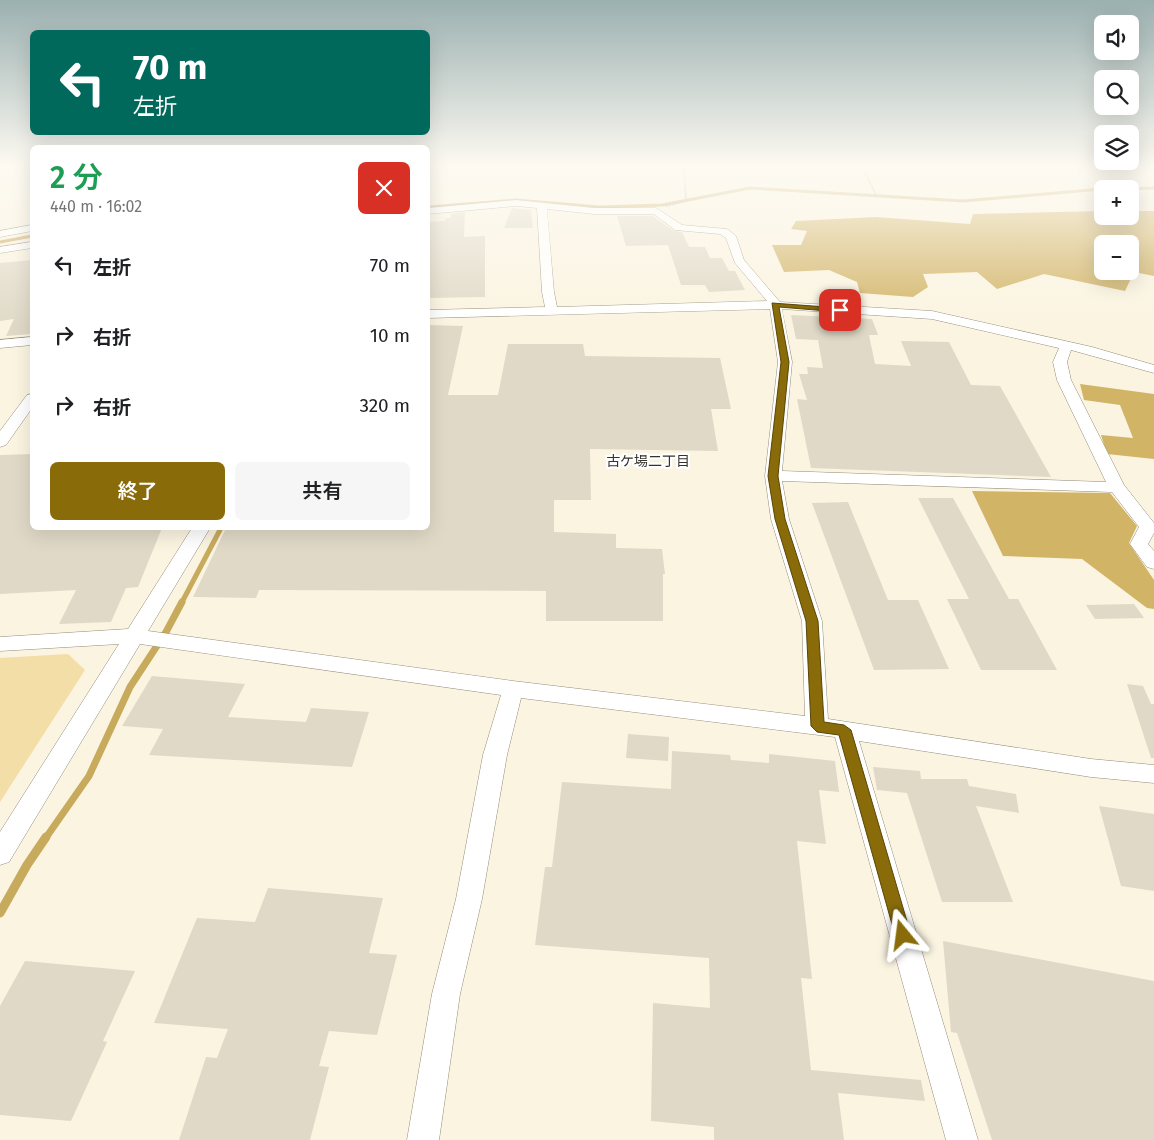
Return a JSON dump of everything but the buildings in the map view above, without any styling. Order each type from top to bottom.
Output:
[{"type":"street","points":[[543,219],[548,292],[552,311]]},
{"type":"street","points":[[667,219],[679,228],[723,231],[731,236],[739,261],[775,305],[785,362],[773,476],[780,519],[812,621],[817,726]]},
{"type":"street","points":[[0,234],[30,228]]},
{"type":"street","points":[[0,250],[30,245]]},
{"type":"street","points":[[430,314],[775,305],[932,314],[1068,346],[1154,369]]},
{"type":"street","points":[[0,344],[30,341]]},
{"type":"street","points":[[1068,346],[1062,352],[1059,365],[1064,380],[1084,426],[1117,487],[1148,527],[1139,544],[1154,563]]},
{"type":"street","points":[[0,442],[30,401]]},
{"type":"street","points":[[773,476],[1117,487]]},
{"type":"street","points":[[0,854],[200,530]]},
{"type":"street","points":[[0,644],[135,636],[512,689],[817,726],[1091,768],[1154,774]]},
{"type":"street","points":[[423,1140],[446,994],[468,899],[495,755],[512,689]]},
{"type":"street","points":[[844,730],[962,1140]]},
{"type":"shaded area","points":[[906,219],[970,224],[971,219],[1094,219],[1094,225],[1139,225],[1139,219],[1154,219],[1154,276],[1139,273],[1139,235],[1094,235],[1094,280],[1130,280],[1125,291],[1044,274],[997,289],[977,272],[923,274],[928,287],[913,297],[860,293],[857,282],[829,270],[784,272],[772,245],[801,245],[807,231],[791,229],[796,221]]},
{"type":"shaded area","points":[[1080,384],[1154,394],[1154,459],[1107,454],[1101,435],[1133,438],[1120,405],[1084,400]]},
{"type":"shaded area","points":[[972,491],[1110,493],[1137,526],[1129,543],[1154,580],[1154,609],[1147,608],[1082,559],[1003,556]]},
{"type":"shaded area","points":[[68,654],[85,670],[0,802],[0,658]]},
{"type":"waterway","points":[[0,242],[30,236]]},
{"type":"waterway","points":[[181,604],[220,530]]},
{"type":"waterway","points":[[45,839],[89,776],[130,687],[166,632],[182,602]]},
{"type":"waterway","points":[[0,913],[27,865],[46,837]]},
{"type":"district","name":"古ケ場二丁目","points":[[648,461]]},
{"type":"route","points":[[840,310],[775,305],[779,317],[785,362],[773,476],[780,519],[812,621],[817,726],[844,730],[903,935]]}]
